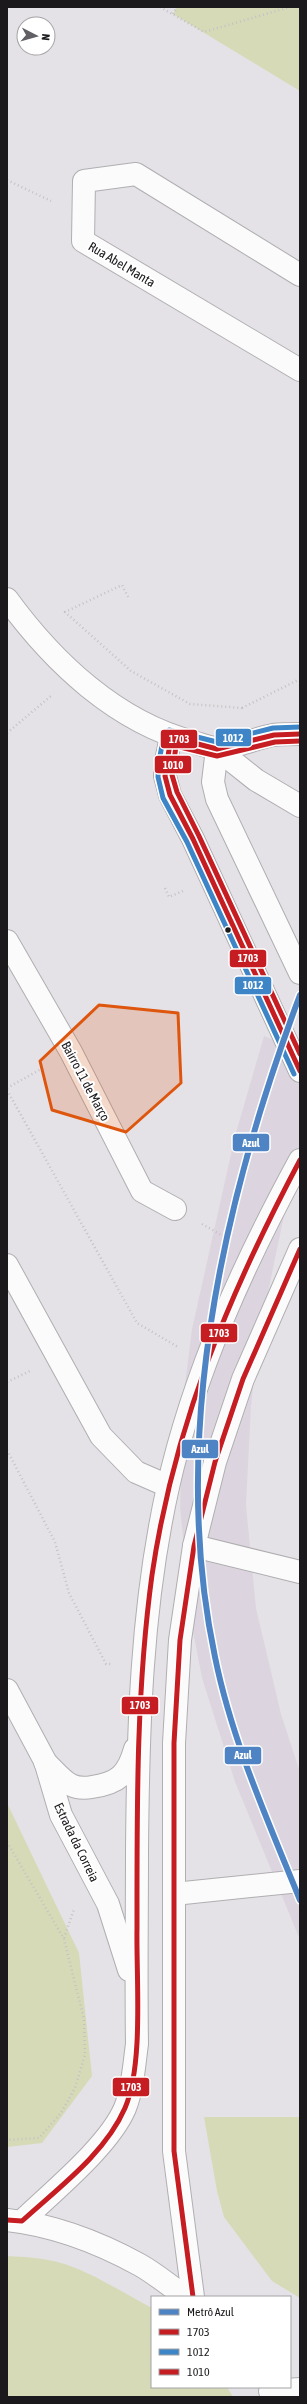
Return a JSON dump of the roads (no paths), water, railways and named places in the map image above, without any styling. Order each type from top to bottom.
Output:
[{"type":"main road","name":"Rua Abel Manta","points":[[300,275],[136,174],[84,181],[83,241],[300,370]]},
{"type":"main road","points":[[7,599],[31,632],[74,674],[127,716],[171,737],[217,748],[256,780],[300,806]]},
{"type":"main road","points":[[217,748],[274,735],[300,734]]},
{"type":"main road","points":[[171,737],[166,761],[166,776],[170,794],[193,839],[300,1071]]},
{"type":"main road","points":[[217,748],[213,782],[217,800],[300,974]]},
{"type":"main road","name":"Bairro 11 de Março","points":[[7,941],[71,1052],[142,1191],[175,1209]]},
{"type":"main road","points":[[14,2220],[91,2154],[114,2127],[125,2108],[137,2044],[138,1740],[142,1657],[151,1580],[168,1486],[183,1429],[206,1363],[252,1251],[300,1160]]},
{"type":"main road","points":[[192,2296],[174,2151],[174,1735],[180,1640],[194,1546],[215,1462],[243,1379],[300,1249]]},
{"type":"main road","points":[[7,1265],[101,1436],[136,1472],[168,1486]]},
{"type":"main road","points":[[194,1546],[300,1572]]},
{"type":"main road","name":"Estrada da Correia","points":[[7,1690],[44,1761],[61,1815],[108,1904],[122,1946],[136,1999]]},
{"type":"main road","points":[[44,1761],[70,1785],[86,1788],[104,1785],[119,1779],[130,1764],[138,1740]]},
{"type":"main road","points":[[174,1894],[300,1881]]},
{"type":"main road","points":[[14,2220],[83,2238],[141,2266],[185,2296]]},
{"type":"main road","points":[[270,2392],[300,2389]]},
{"type":"metro line","name":"Azul","points":[[300,995],[272,1073],[248,1154],[227,1237],[211,1321],[201,1406],[198,1490],[202,1574],[215,1657],[222,1688],[252,1780],[300,1900]]}]
